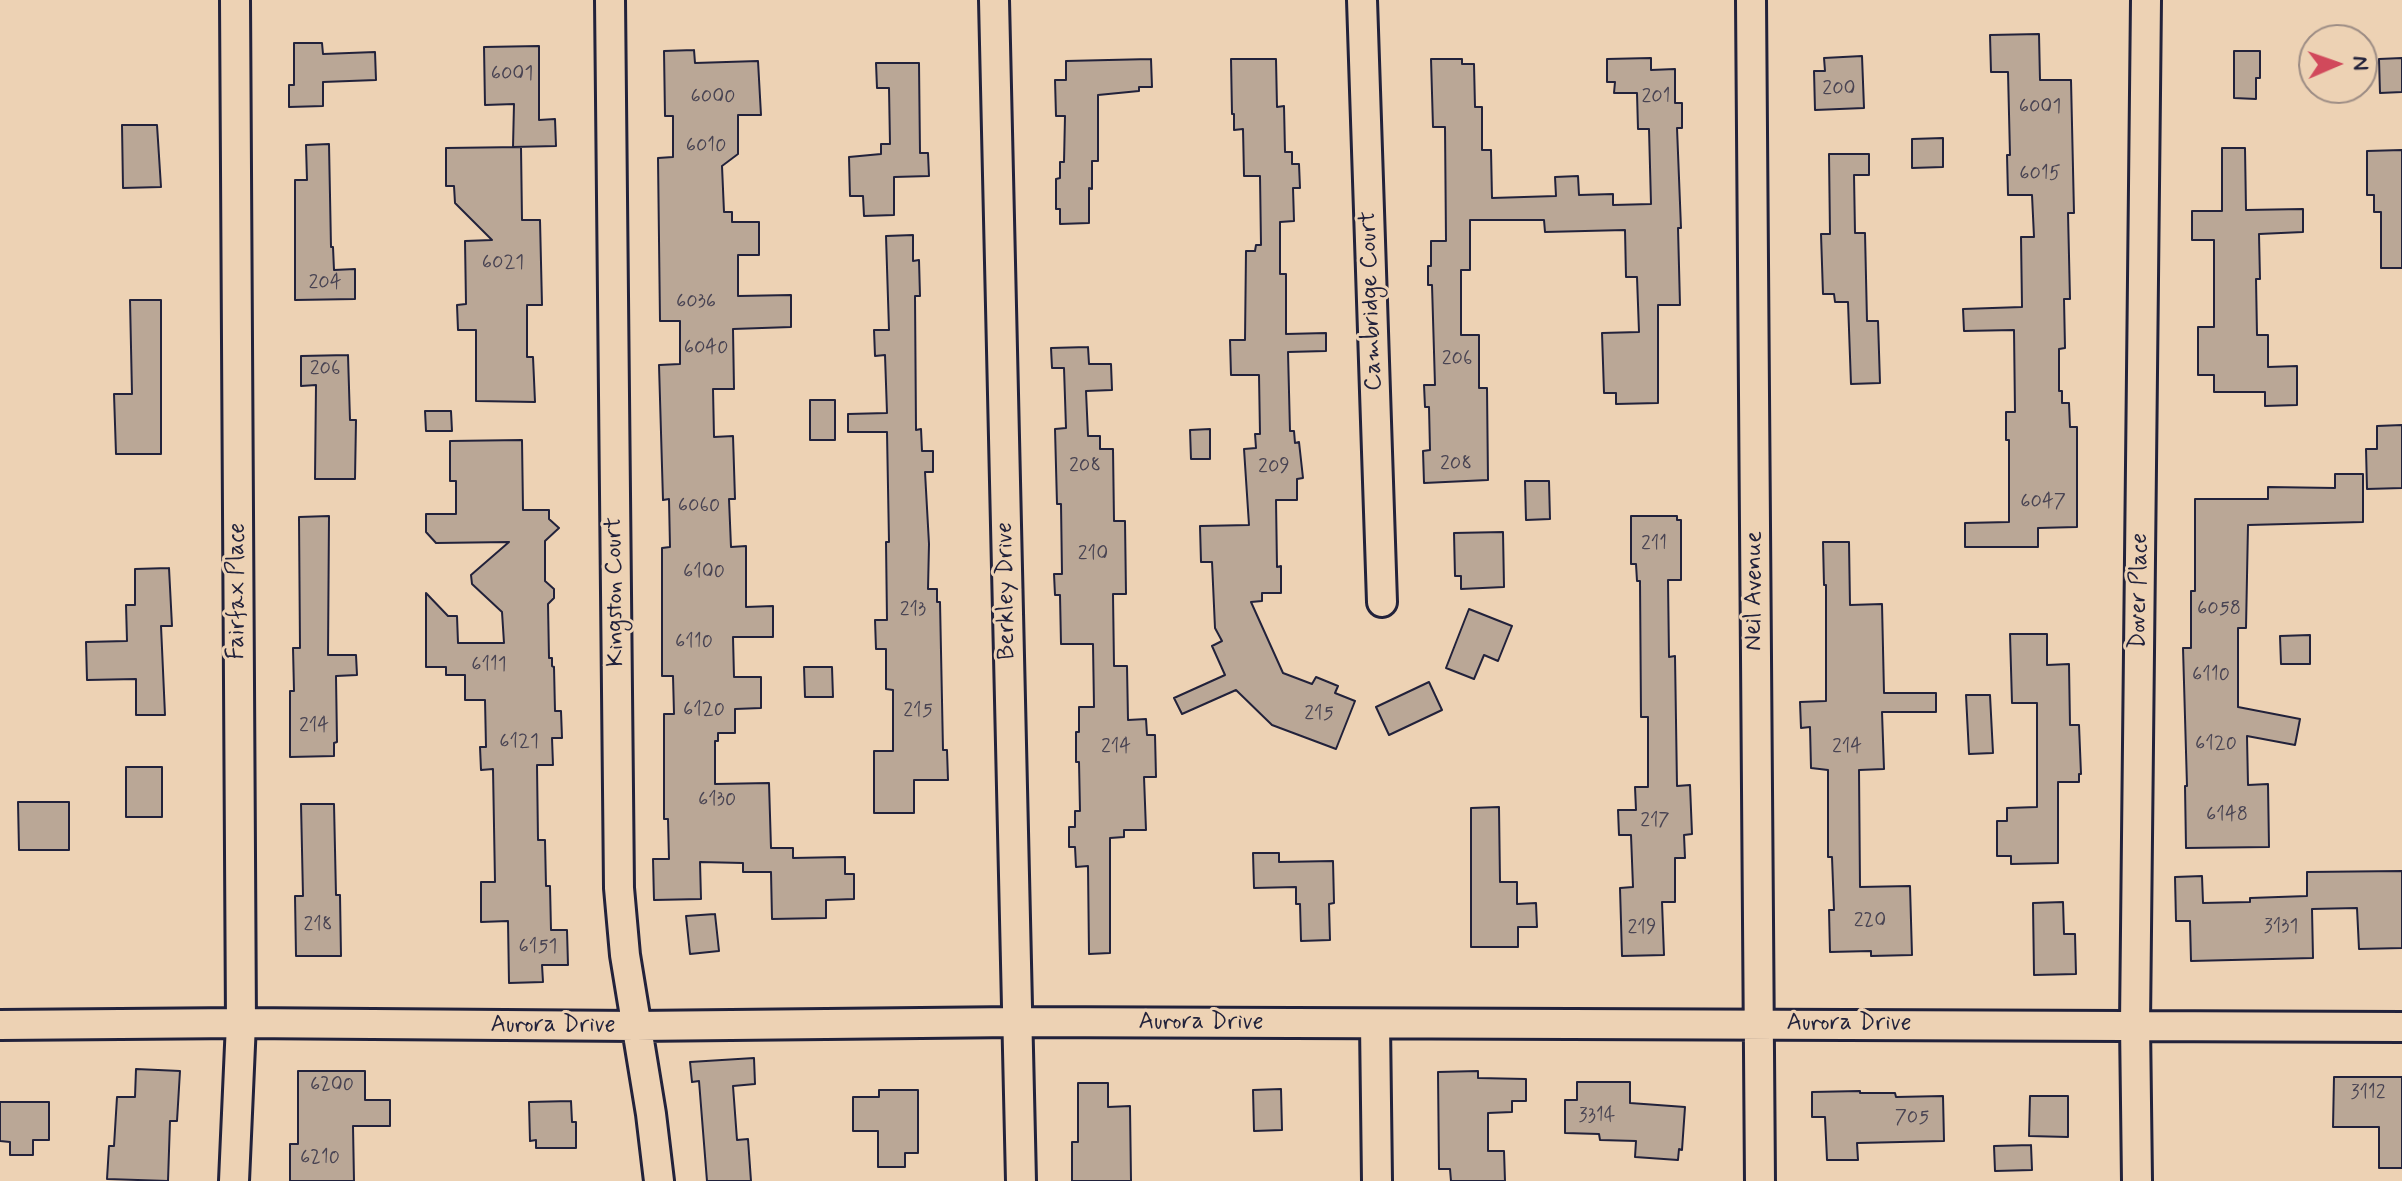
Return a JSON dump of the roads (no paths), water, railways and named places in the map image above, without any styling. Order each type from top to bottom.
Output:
[{"type":"street","name":"Fairfax Place","points":[[234,1181],[241,1023],[235,0]]},
{"type":"street","name":"Kingston Court","points":[[610,0],[619,888],[625,955],[659,1181]]},
{"type":"street","name":"Berkley Drive","points":[[994,0],[1021,1181]]},
{"type":"street","name":"Cambridge Court","points":[[1362,0],[1382,602]]},
{"type":"street","name":"Neil Avenue","points":[[1751,0],[1760,1181]]},
{"type":"street","name":"Dover Place","points":[[2137,1181],[2135,1024],[2146,0]]},
{"type":"street","name":"Aurora Drive","points":[[0,1025],[636,1026],[1016,1022],[2402,1027]]},
{"type":"street","points":[[1375,1024],[1377,1181]]}]
